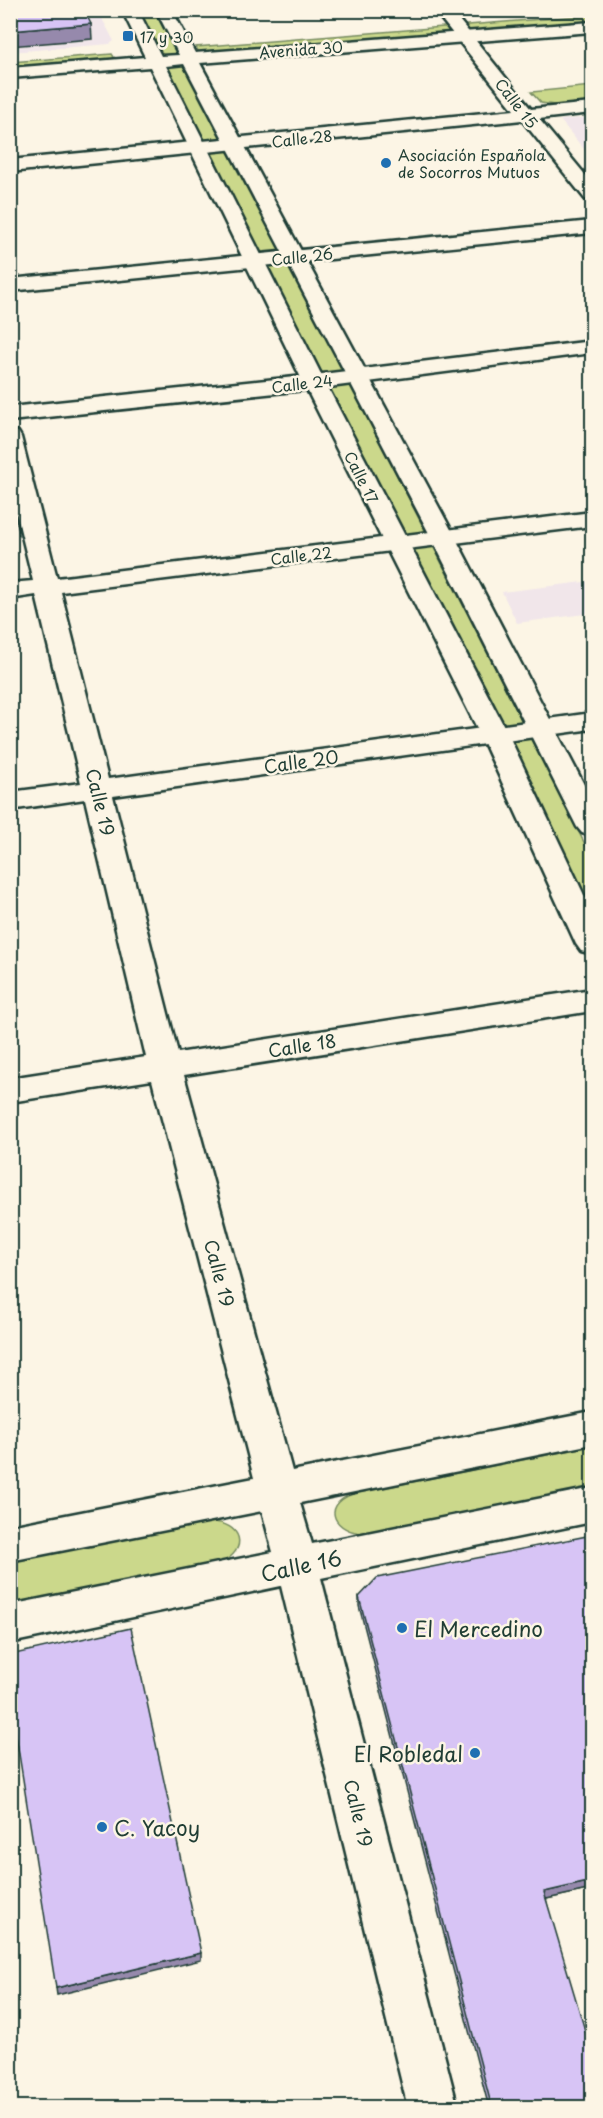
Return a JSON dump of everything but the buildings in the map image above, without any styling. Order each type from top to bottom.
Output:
[{"type":"street","name":"Calle 17","points":[[130,10],[314,382],[494,734],[592,944]]},
{"type":"street","points":[[164,10],[443,537],[592,827]]},
{"type":"street","name":"Calle 15","points":[[441,10],[592,195]]},
{"type":"street","name":"Avenida 30","points":[[459,31],[592,14]]},
{"type":"street","name":"Avenida 30","points":[[10,73],[187,52],[459,31],[592,27]]},
{"type":"street","name":"Avenida 30","points":[[10,60],[151,55]]},
{"type":"street","name":"Calle 28","points":[[10,166],[592,108]]},
{"type":"street","name":"Calle 26","points":[[10,285],[592,227]]},
{"type":"street","name":"Calle 24","points":[[10,414],[314,382],[592,347]]},
{"type":"street","name":"Calle 19","points":[[10,437],[99,790],[165,1066],[297,1566],[433,2108]]},
{"type":"street","name":"Calle 22","points":[[10,591],[592,519]]},
{"type":"street","name":"Calle 20","points":[[10,801],[592,720]]},
{"type":"street","name":"Calle 18","points":[[10,1090],[592,1000]]},
{"type":"street","points":[[10,1544],[592,1428]]},
{"type":"street","name":"Calle 16","points":[[10,1624],[592,1505]]},
{"type":"shaded area","points":[[11,11],[98,11],[114,41],[110,44],[11,52]]},
{"type":"shaded area","points":[[592,117],[592,159],[560,120]]},
{"type":"shaded area","points":[[592,581],[592,613],[517,623],[502,592]]},
{"type":"green space","points":[[132,11],[160,11],[592,858],[592,933],[314,382]]},
{"type":"green space","points":[[592,15],[592,23],[200,55],[196,47]]},
{"type":"green space","points":[[112,54],[116,60],[11,68],[11,62]]},
{"type":"green space","points":[[592,86],[592,102],[554,105],[541,103],[531,92]]},
{"type":"green space","points":[[592,1446],[592,1487],[364,1533],[345,1528],[335,1518],[336,1505],[352,1494]]},
{"type":"green space","points":[[210,1522],[221,1523],[229,1527],[238,1538],[236,1551],[220,1563],[11,1605],[11,1562]]},
{"type":"place","name":"17 y 30","points":[[128,36]]},
{"type":"place","name":"Asociación Española de Socorros Mutuos","points":[[386,163]]},
{"type":"place","name":"El Mercedino","points":[[402,1628]]},
{"type":"place","name":"El Robledal","points":[[475,1753]]},
{"type":"place","name":"C. Yacoy","points":[[102,1827]]}]
